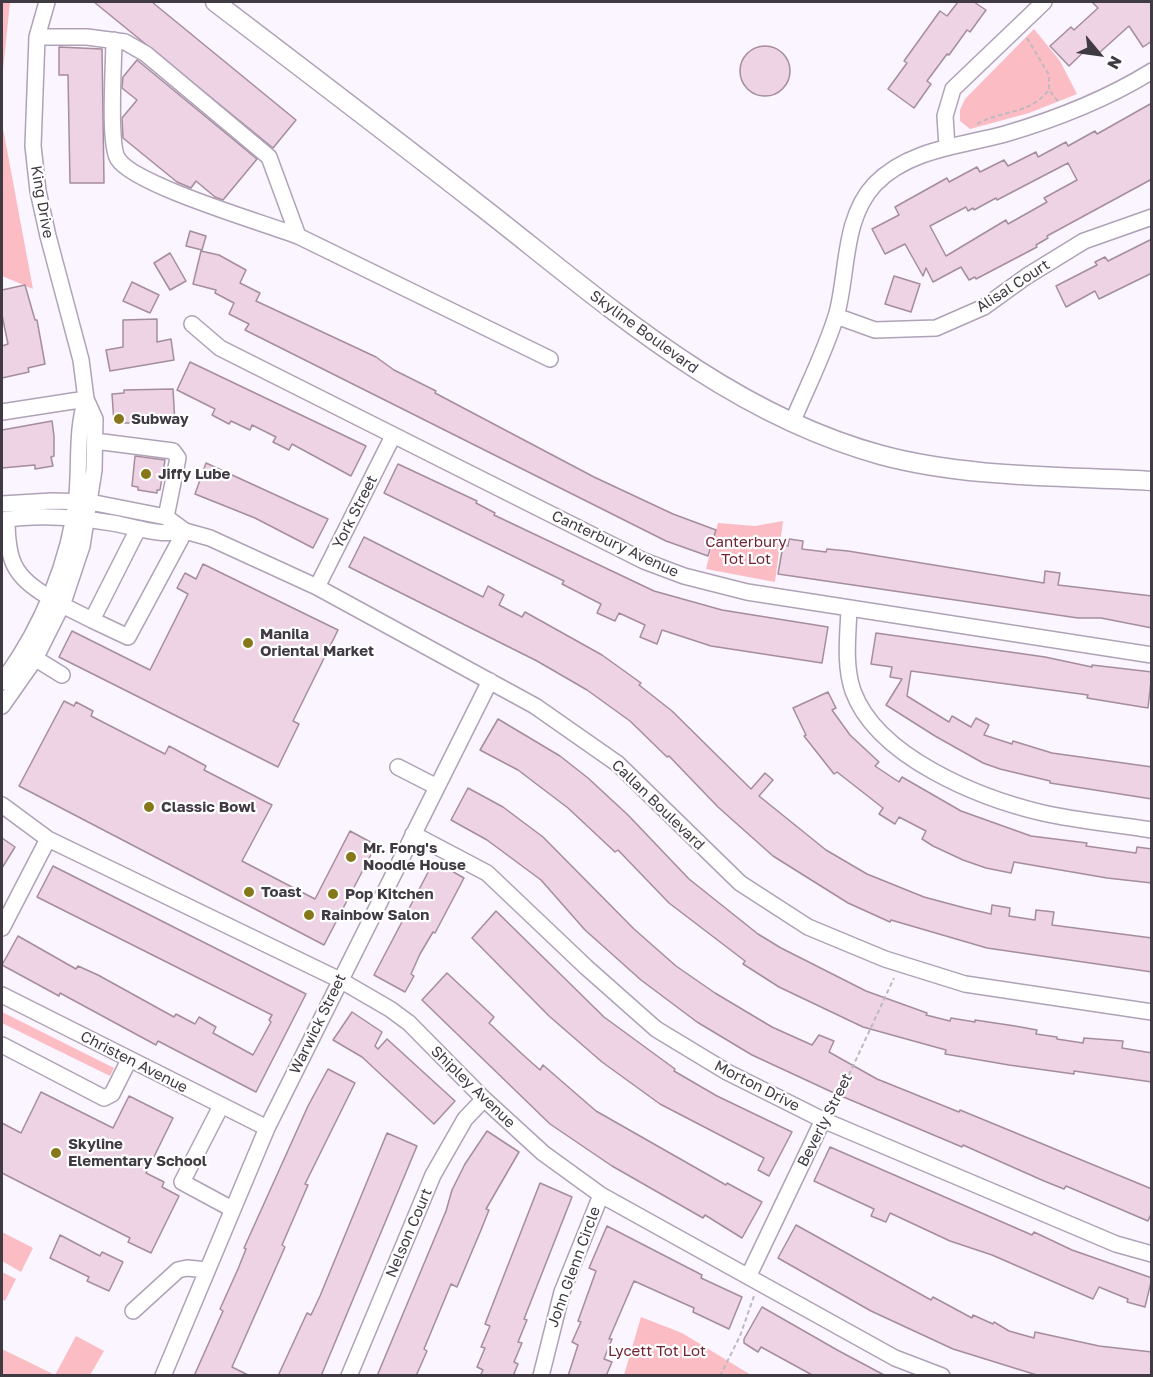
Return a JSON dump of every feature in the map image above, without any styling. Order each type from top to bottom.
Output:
[{"type":"main road","name":"Skyline Boulevard","points":[[215,2],[665,350],[704,376],[792,423],[884,456],[942,465],[1152,481]]},
{"type":"street","name":"King Drive","points":[[2,706],[55,601],[81,519],[94,441],[95,419],[86,399],[81,360],[38,191],[33,135],[37,37],[46,2]]},
{"type":"street","points":[[946,147],[945,116],[954,89],[1044,2]]},
{"type":"street","points":[[37,37],[114,40],[125,42],[146,54],[269,157],[298,236]]},
{"type":"street","points":[[114,40],[113,138],[117,158],[124,166],[184,196],[298,236],[550,359]]},
{"type":"street","points":[[792,423],[836,316],[844,282],[848,243],[857,214],[875,184],[906,162],[946,147],[1005,134],[1067,113],[1152,71]]},
{"type":"street","name":"Alisal Court","points":[[836,316],[875,330],[936,328],[984,307],[1027,276],[1084,241],[1152,217]]},
{"type":"street","name":"Canterbury Avenue","points":[[192,324],[220,348],[644,561],[674,573],[747,592],[1152,654]]},
{"type":"street","name":"King Drive","points":[[83,502],[80,417],[86,399]]},
{"type":"street","points":[[2,412],[86,399]]},
{"type":"street","name":"York Street","points":[[316,587],[393,436]]},
{"type":"street","points":[[94,441],[173,451],[178,458],[166,517]]},
{"type":"street","name":"Callan Boulevard","points":[[2,504],[83,502],[166,517],[185,531],[210,538],[316,587],[535,706],[618,764],[740,883],[807,927],[900,964],[966,984],[1152,1012]]},
{"type":"street","points":[[4,519],[7,551],[26,585],[128,636],[185,531]]},
{"type":"street","name":"Callan Boulevard","points":[[4,519],[81,519],[162,534],[185,531]]},
{"type":"street","points":[[92,620],[138,528]]},
{"type":"street","points":[[849,609],[847,658],[853,691],[881,736],[909,758],[951,780],[1043,813],[1152,830]]},
{"type":"street","name":"King Drive","points":[[2,682],[29,655]]},
{"type":"street","points":[[29,655],[62,675]]},
{"type":"street","name":"Warwick Street","points":[[163,1376],[267,1128],[490,681]]},
{"type":"street","points":[[398,767],[437,787]]},
{"type":"street","name":"Shipley Avenue","points":[[2,805],[48,839],[340,980],[409,1023],[484,1100],[543,1153],[601,1195],[755,1278],[895,1358],[942,1376]]},
{"type":"street","name":"Morton Drive","points":[[414,834],[487,873],[586,967],[656,1029],[727,1072],[823,1120],[1116,1244],[1152,1254]]},
{"type":"street","points":[[2,928],[48,839]]},
{"type":"street","name":"Christen Avenue","points":[[2,995],[267,1128]]},
{"type":"street","points":[[2,1046],[104,1098],[112,1094],[129,1060]]},
{"type":"street","name":"Nelson Court","points":[[349,1376],[433,1175],[465,1119],[484,1100]]},
{"type":"street","points":[[221,1106],[182,1182],[232,1209]]},
{"type":"street","name":"Beverly Street","points":[[755,1278],[823,1120]]},
{"type":"street","name":"John Glenn Circle","points":[[541,1376],[562,1292],[601,1195]]},
{"type":"street","points":[[133,1311],[178,1270],[187,1268],[207,1270]]},
{"type":"path","points":[[1017,28],[1031,41],[1049,75],[1049,90],[1067,113]]},
{"type":"path","points":[[971,127],[992,116],[1020,112],[1040,101],[1049,90]]},
{"type":"path","name":"Beverly Street","points":[[823,1120],[833,1110],[900,964]]},
{"type":"path","points":[[720,1376],[728,1359],[755,1278]]},
{"type":"green space","points":[[2,2],[10,2],[2,80]]},
{"type":"green space","points":[[1034,29],[1060,61],[1077,94],[1029,113],[970,129],[960,121],[960,110],[965,99]]},
{"type":"green space","points":[[2,123],[33,289],[2,276]]},
{"type":"green space","name":"Canterbury Tot Lot","points":[[783,521],[775,582],[706,569],[718,523],[755,526]]},
{"type":"green space","points":[[2,1012],[114,1068],[110,1076],[2,1023]]},
{"type":"green space","points":[[2,1232],[33,1248],[21,1272],[2,1261]]},
{"type":"green space","points":[[2,1272],[16,1279],[5,1301],[2,1299]]},
{"type":"green space","name":"Lycett Tot Lot","points":[[641,1317],[682,1333],[751,1375],[624,1375]]},
{"type":"green space","points":[[76,1336],[104,1351],[90,1375],[55,1375]]},
{"type":"green space","points":[[2,1349],[55,1375],[2,1375]]},
{"type":"building","points":[[94,2],[152,2],[296,120],[273,148]]},
{"type":"building","points":[[958,2],[974,2],[986,10],[970,32],[967,30],[949,55],[947,54],[927,81],[931,84],[914,108],[888,89],[907,63],[904,61],[940,11],[947,16]]},
{"type":"building","points":[[1092,2],[1152,2],[1152,41],[1143,47],[1129,26],[1099,53],[1091,45],[1069,66],[1050,46],[1071,27],[1074,30],[1098,8]]},
{"type":"building","points":[[765,46],[783,53],[790,71],[783,89],[765,96],[747,89],[740,71],[747,53]]},
{"type":"building","points":[[59,47],[102,49],[104,183],[70,183],[68,75],[59,75]]},
{"type":"building","points":[[137,60],[257,159],[223,200],[215,197],[196,181],[191,188],[177,182],[123,138],[122,118],[137,100],[122,88],[123,77]]},
{"type":"building","points":[[1152,103],[1152,179],[1047,236],[1048,238],[1036,245],[1037,247],[976,279],[975,277],[969,280],[961,267],[933,282],[926,268],[923,276],[905,244],[885,254],[872,229],[899,215],[895,207],[947,178],[949,182],[977,167],[980,172],[1004,160],[1008,166],[1036,152],[1038,157],[1066,142],[1068,146],[1095,131],[1097,134]],"holes":[[[1068,163],[1077,180],[1044,198],[1047,202],[1008,224],[1006,220],[946,256],[930,226],[966,207],[968,211],[973,208],[974,210],[996,198],[997,200]]]},
{"type":"building","points":[[190,231],[206,236],[202,250],[186,246]]},
{"type":"building","points":[[1152,239],[1152,273],[1099,299],[1095,291],[1066,307],[1056,286],[1097,265],[1095,262],[1105,257],[1108,261]]},
{"type":"building","points":[[201,251],[219,255],[246,270],[240,283],[260,293],[256,301],[376,357],[394,370],[436,391],[435,393],[594,477],[673,514],[716,530],[708,556],[666,541],[245,330],[249,324],[229,314],[234,303],[215,293],[216,290],[193,284]]},
{"type":"building","points":[[170,253],[186,281],[170,290],[154,263]]},
{"type":"building","points":[[894,276],[920,284],[911,312],[885,304]]},
{"type":"building","points":[[132,282],[159,295],[150,313],[123,301]]},
{"type":"building","points":[[25,285],[35,320],[37,320],[45,364],[28,368],[29,372],[2,378],[2,346],[8,344],[2,315],[2,290]]},
{"type":"building","points":[[157,319],[157,342],[171,339],[174,360],[110,371],[106,350],[123,347],[123,320]]},
{"type":"building","points":[[190,362],[366,446],[351,476],[292,444],[289,450],[273,442],[276,437],[252,425],[250,430],[231,421],[229,424],[212,415],[215,409],[177,390]]},
{"type":"building","points":[[173,389],[175,424],[138,416],[129,423],[114,423],[112,394],[124,393],[124,390]]},
{"type":"building","points":[[52,421],[53,466],[35,469],[35,465],[2,468],[2,430]]},
{"type":"building","points":[[135,456],[165,460],[160,490],[157,490],[157,493],[138,490],[138,487],[132,486]]},
{"type":"building","points":[[206,463],[328,519],[313,548],[255,518],[195,494]]},
{"type":"building","points":[[398,464],[477,501],[476,503],[495,513],[494,515],[654,591],[722,610],[828,627],[822,663],[711,646],[662,630],[657,644],[640,637],[645,625],[619,613],[615,621],[597,613],[601,604],[562,584],[564,581],[384,493]]},
{"type":"building","points":[[364,537],[483,597],[488,586],[504,595],[499,605],[522,617],[525,612],[602,655],[641,683],[639,685],[672,711],[751,789],[765,773],[773,780],[759,796],[826,850],[867,874],[924,897],[991,914],[992,905],[1010,908],[1009,916],[1035,920],[1036,910],[1054,912],[1052,925],[1152,938],[1152,972],[987,948],[891,920],[890,922],[848,903],[773,856],[718,807],[669,756],[667,757],[630,721],[587,690],[537,661],[349,567]]},
{"type":"building","points":[[789,539],[803,541],[802,549],[826,552],[827,549],[848,551],[1044,583],[1045,571],[1060,573],[1058,585],[1152,596],[1152,628],[1101,618],[1078,618],[778,574],[783,545],[788,546]]},
{"type":"building","points":[[203,564],[338,630],[293,721],[299,724],[278,767],[59,657],[72,631],[150,670],[188,594],[177,588],[185,573],[196,579]]},
{"type":"building","points":[[876,633],[1045,657],[1092,667],[1092,665],[1152,672],[1148,708],[1087,698],[1088,695],[911,671],[907,696],[949,722],[952,716],[971,727],[976,718],[989,725],[984,735],[1012,744],[1013,741],[1052,753],[1152,767],[1152,799],[1050,783],[1050,781],[1000,769],[983,763],[935,736],[886,705],[902,679],[890,677],[892,667],[871,664]]},
{"type":"building","points":[[828,692],[836,708],[832,710],[850,735],[879,762],[875,766],[899,782],[902,777],[961,811],[1031,836],[1087,843],[1086,846],[1136,853],[1137,847],[1152,849],[1152,883],[1107,878],[1014,862],[1011,873],[986,868],[933,846],[922,839],[926,831],[899,817],[895,824],[879,814],[883,808],[837,772],[834,774],[804,736],[806,735],[793,708]]},
{"type":"building","points":[[64,701],[74,706],[76,702],[93,711],[91,716],[165,754],[169,746],[206,766],[204,770],[272,805],[242,861],[315,899],[350,831],[376,845],[324,945],[19,786]]},
{"type":"building","points":[[498,719],[560,756],[588,778],[628,815],[689,879],[758,934],[781,948],[866,991],[927,1013],[926,1015],[950,1021],[951,1018],[1015,1026],[1037,1030],[1036,1034],[1083,1043],[1084,1038],[1123,1041],[1122,1048],[1152,1053],[1152,1082],[1074,1071],[1074,1074],[945,1054],[946,1050],[863,1027],[779,987],[743,964],[745,961],[669,903],[618,850],[615,852],[568,808],[518,770],[480,750]]},
{"type":"building","points":[[468,788],[503,807],[543,837],[634,929],[676,966],[715,993],[772,1027],[812,1045],[819,1035],[834,1041],[829,1052],[877,1079],[959,1112],[960,1110],[1152,1189],[1152,1212],[1148,1221],[1066,1186],[1064,1189],[1044,1181],[963,1145],[962,1147],[834,1093],[752,1055],[697,1022],[641,980],[585,930],[541,880],[487,840],[451,820]]},
{"type":"building","points":[[2,838],[15,847],[2,868]]},
{"type":"building","points":[[434,861],[464,878],[435,933],[433,932],[420,954],[411,974],[414,976],[405,992],[374,975]]},
{"type":"building","points":[[53,866],[306,994],[256,1092],[158,1041],[156,1045],[60,993],[59,996],[2,965],[18,936],[76,969],[78,966],[98,975],[174,1017],[176,1014],[195,1024],[199,1017],[216,1027],[213,1033],[253,1055],[271,1022],[269,1020],[272,1015],[37,897]]},
{"type":"building","points":[[496,911],[604,1017],[675,1069],[674,1071],[717,1096],[792,1132],[769,1176],[758,1170],[764,1158],[660,1104],[602,1062],[549,1016],[472,938]]},
{"type":"building","points":[[447,973],[494,1017],[489,1023],[521,1053],[540,1070],[543,1065],[596,1111],[726,1185],[727,1183],[762,1202],[742,1238],[705,1215],[703,1218],[612,1166],[550,1124],[422,1000]]},
{"type":"building","points":[[352,1012],[382,1032],[375,1046],[378,1049],[387,1039],[455,1101],[434,1124],[362,1057],[333,1040]]},
{"type":"building","points":[[328,1069],[355,1083],[305,1184],[308,1185],[282,1245],[285,1247],[232,1367],[250,1376],[194,1376],[223,1311],[220,1309],[246,1249],[244,1248],[308,1106]]},
{"type":"building","points":[[41,1092],[113,1128],[129,1096],[173,1118],[146,1173],[164,1182],[162,1187],[179,1196],[151,1253],[128,1242],[130,1238],[2,1173],[2,1123],[21,1133]]},
{"type":"building","points":[[487,1131],[519,1152],[486,1209],[489,1210],[457,1287],[451,1284],[424,1349],[427,1351],[416,1376],[377,1376],[446,1211],[452,1190],[465,1164]]},
{"type":"building","points":[[387,1133],[417,1146],[321,1376],[278,1376],[307,1313],[311,1315],[320,1296]]},
{"type":"building","points":[[830,1147],[1032,1235],[1034,1232],[1072,1250],[1152,1278],[1145,1307],[1127,1302],[1128,1299],[1099,1287],[1093,1299],[992,1255],[950,1241],[890,1213],[886,1222],[871,1216],[874,1209],[814,1181]]},
{"type":"building","points":[[540,1183],[572,1197],[524,1319],[527,1320],[518,1342],[522,1343],[514,1362],[518,1364],[513,1376],[480,1376],[483,1370],[477,1367],[485,1348],[481,1347],[490,1326],[485,1324]]},
{"type":"building","points":[[796,1225],[931,1300],[933,1297],[972,1318],[973,1315],[993,1324],[994,1322],[1009,1331],[1034,1338],[1035,1332],[1099,1346],[1152,1352],[1152,1376],[1040,1376],[953,1349],[871,1311],[778,1258]]},
{"type":"building","points":[[607,1226],[702,1275],[701,1278],[742,1297],[729,1329],[693,1312],[694,1308],[634,1281],[609,1339],[612,1339],[604,1359],[612,1362],[606,1376],[568,1376],[578,1345],[572,1342],[581,1322],[578,1321],[596,1271],[589,1268]]},
{"type":"building","points":[[60,1235],[100,1256],[102,1252],[123,1262],[109,1291],[87,1281],[89,1277],[50,1258]]},
{"type":"building","points":[[762,1307],[886,1376],[814,1376],[761,1347],[758,1352],[744,1343],[744,1339]]},
{"type":"place","name":"Subway","points":[[119,419]]},
{"type":"place","name":"Jiffy Lube","points":[[146,474]]},
{"type":"place","name":"Manila Oriental Market","points":[[248,643]]},
{"type":"place","name":"Classic Bowl","points":[[149,807]]},
{"type":"place","name":"Mr. Fong's Noodle House","points":[[351,857]]},
{"type":"place","name":"Toast","points":[[249,892]]},
{"type":"place","name":"Pop Kitchen","points":[[333,894]]},
{"type":"place","name":"Rainbow Salon","points":[[309,915]]},
{"type":"place","name":"Skyline Elementary School","points":[[56,1153]]}]
